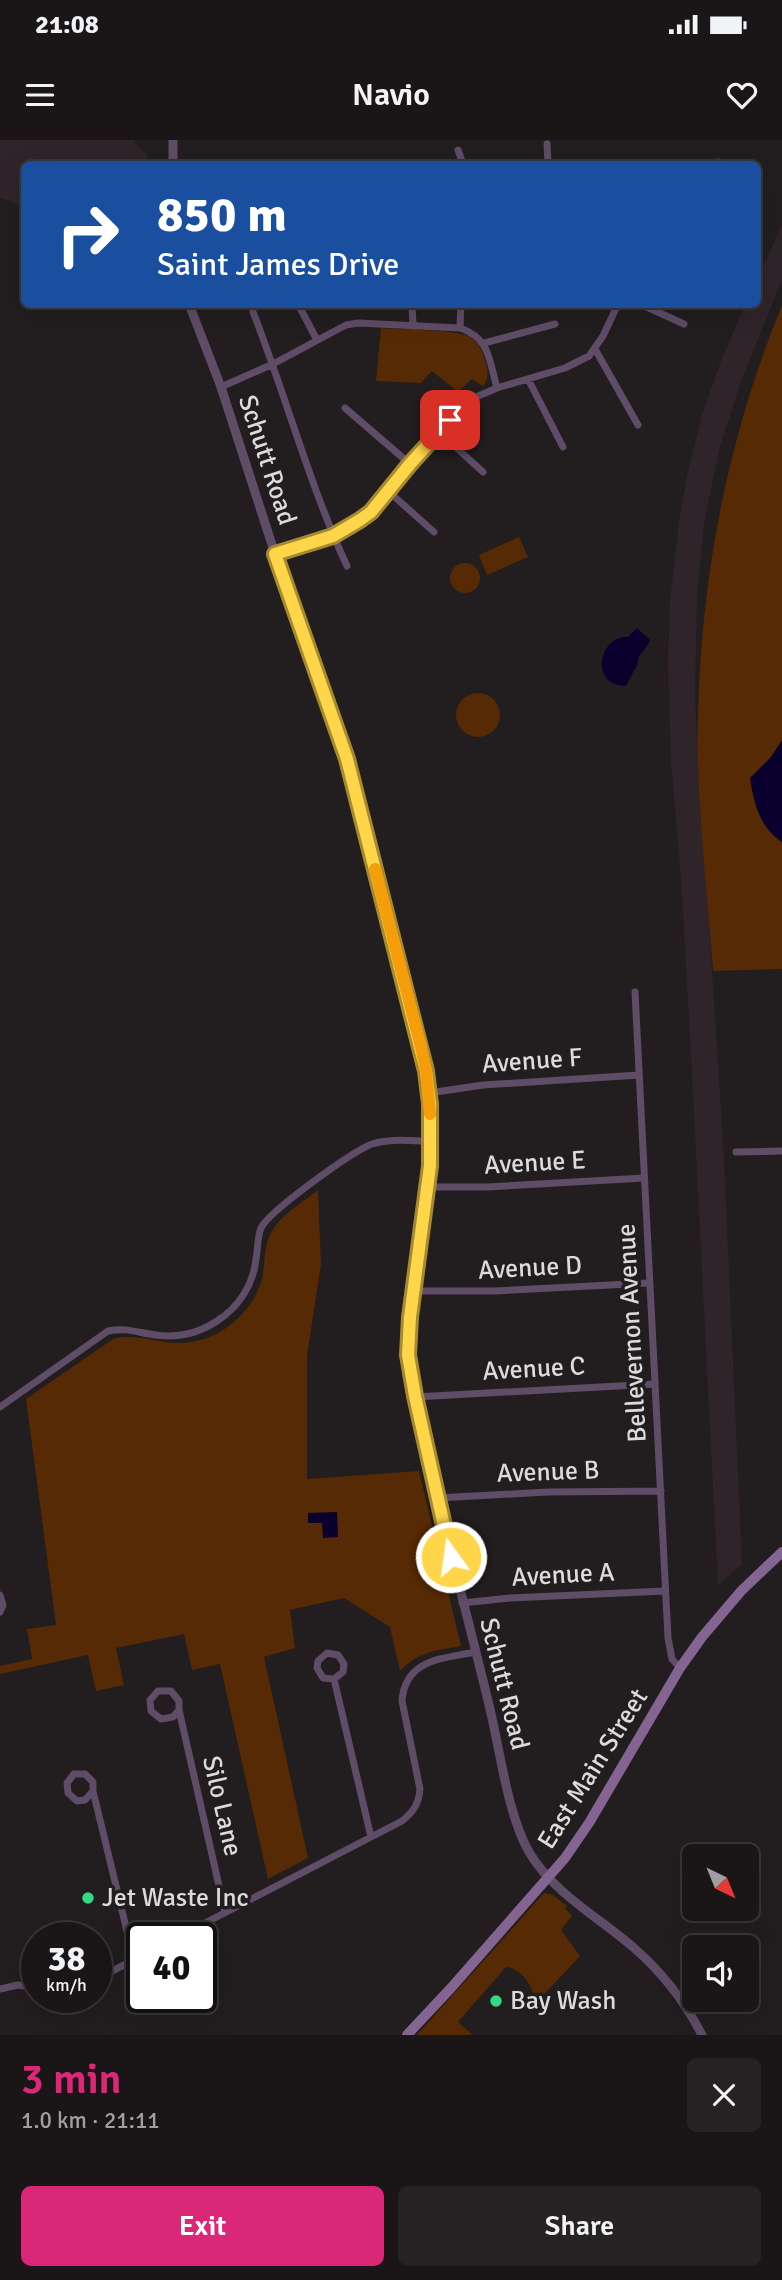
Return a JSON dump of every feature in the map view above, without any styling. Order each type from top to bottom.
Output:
[{"type":"main road","name":"East Main Street","points":[[407,2035],[451,1989],[565,1858],[589,1823],[680,1668],[711,1624],[782,1552]]},
{"type":"street","points":[[173,140],[173,161]]},
{"type":"street","points":[[547,144],[548,161]]},
{"type":"street","points":[[458,150],[462,161]]},
{"type":"street","name":"Schutt Road","points":[[191,308],[221,387],[275,554],[347,759],[416,1027],[429,1093],[430,1141],[428,1186],[408,1342],[415,1396],[437,1498],[520,1831],[530,1853],[561,1890],[635,1948],[658,1970],[691,2013],[702,2035]]},
{"type":"street","points":[[300,308],[317,340]]},
{"type":"street","points":[[412,308],[413,326]]},
{"type":"street","points":[[460,328],[461,308]]},
{"type":"street","points":[[275,554],[333,536],[360,520],[439,432],[476,397],[565,368],[589,356],[616,308]]},
{"type":"street","points":[[649,308],[684,324]]},
{"type":"street","points":[[253,312],[301,450],[347,566]]},
{"type":"street","points":[[221,387],[273,364],[346,325],[358,323],[460,328],[471,332],[484,343],[497,388]]},
{"type":"street","points":[[484,343],[555,324]]},
{"type":"street","points":[[595,349],[638,425]]},
{"type":"street","points":[[528,379],[563,447]]},
{"type":"street","points":[[345,408],[410,464]]},
{"type":"street","points":[[439,432],[483,472]]},
{"type":"street","points":[[388,491],[434,532]]},
{"type":"street","name":"Bellevernon Avenue","points":[[635,992],[665,1591],[670,1653],[680,1668]]},
{"type":"street","name":"Avenue F","points":[[429,1093],[482,1085],[639,1075]]},
{"type":"street","points":[[0,1408],[108,1331],[129,1329],[174,1336],[195,1332],[216,1321],[235,1306],[248,1287],[255,1266],[261,1230],[274,1211],[365,1147],[383,1142],[430,1141]]},
{"type":"street","points":[[736,1153],[782,1151]]},
{"type":"street","name":"Avenue E","points":[[428,1186],[499,1187],[644,1178]]},
{"type":"street","name":"Avenue D","points":[[413,1291],[495,1291],[649,1283]]},
{"type":"street","name":"Avenue C","points":[[415,1396],[655,1384]]},
{"type":"street","name":"Avenue B","points":[[437,1498],[548,1492],[661,1491]]},
{"type":"street","name":"Avenue A","points":[[462,1603],[510,1598],[665,1591]]},
{"type":"street","points":[[0,1595],[3,1605],[0,1612]]},
{"type":"street","points":[[206,1922],[410,1815],[420,1796],[402,1701],[407,1682],[423,1665],[475,1652]]},
{"type":"street","points":[[334,1679],[371,1837]]},
{"type":"street","points":[[158,1691],[171,1691],[179,1701],[178,1710],[173,1717],[161,1719],[151,1711],[150,1700],[158,1691]]},
{"type":"street","name":"Silo Lane","points":[[178,1710],[225,1912]]},
{"type":"street","points":[[93,1791],[128,1922]]},
{"type":"street","points":[[0,1989],[21,1985]]},
{"type":"shaded area","points":[[0,140],[135,140],[135,144],[147,154],[148,161],[21,161],[21,206],[0,198]]},
{"type":"shaded area","points":[[782,225],[782,280],[741,381],[719,450],[705,518],[697,593],[695,698],[724,1159],[742,1564],[718,1585],[681,878],[671,762],[668,663],[670,600],[679,522],[702,415],[744,308],[761,308],[761,270]]},
{"type":"shaded area","points":[[782,305],[782,969],[713,971],[700,812],[698,749],[700,664],[705,611],[732,456],[763,355]]},
{"type":"shaded area","points":[[381,328],[441,331],[470,337],[478,345],[485,360],[487,380],[483,386],[472,379],[458,392],[432,371],[421,383],[376,381]]},
{"type":"shaded area","points":[[519,537],[528,557],[487,575],[479,555]]},
{"type":"shaded area","points":[[465,563],[476,567],[480,578],[476,589],[465,593],[454,589],[450,578],[454,567]]},
{"type":"shaded area","points":[[637,628],[650,640],[639,656],[626,686],[614,684],[606,678],[603,670],[605,651],[611,643],[618,638],[628,637]]},
{"type":"shaded area","points":[[478,693],[493,700],[500,715],[493,730],[478,737],[463,730],[456,715],[463,700]]},
{"type":"shaded area","points":[[782,740],[782,842],[763,822],[750,778],[771,757]]},
{"type":"shaded area","points":[[318,1190],[321,1264],[307,1356],[307,1479],[419,1471],[461,1646],[421,1656],[400,1671],[390,1627],[344,1598],[290,1610],[295,1648],[264,1657],[308,1858],[268,1879],[220,1664],[192,1670],[184,1634],[116,1648],[124,1685],[96,1691],[88,1655],[0,1674],[0,1666],[32,1659],[27,1629],[56,1625],[26,1399],[113,1339],[135,1337],[167,1342],[191,1342],[224,1329],[249,1306],[260,1286],[267,1243],[275,1226]]},
{"type":"shaded area","points":[[337,1512],[338,1537],[323,1538],[322,1523],[308,1523],[308,1513]]},
{"type":"shaded area","points":[[544,1893],[553,1895],[567,1906],[565,1908],[572,1916],[561,1930],[580,1956],[537,2002],[525,1979],[517,1971],[506,1967],[458,2022],[473,2035],[417,2035]]},
{"type":"slow traffic","points":[[375,869],[421,1047],[430,1114]]},
{"type":"place","name":"Jet Waste Inc","points":[[88,1898]]},
{"type":"place","name":"Bay Wash","points":[[496,2001]]},
{"type":"route","points":[[450,420],[371,512],[333,536],[275,554],[347,759],[426,1071],[430,1104],[430,1166],[410,1317],[408,1355],[451,1557]]}]
